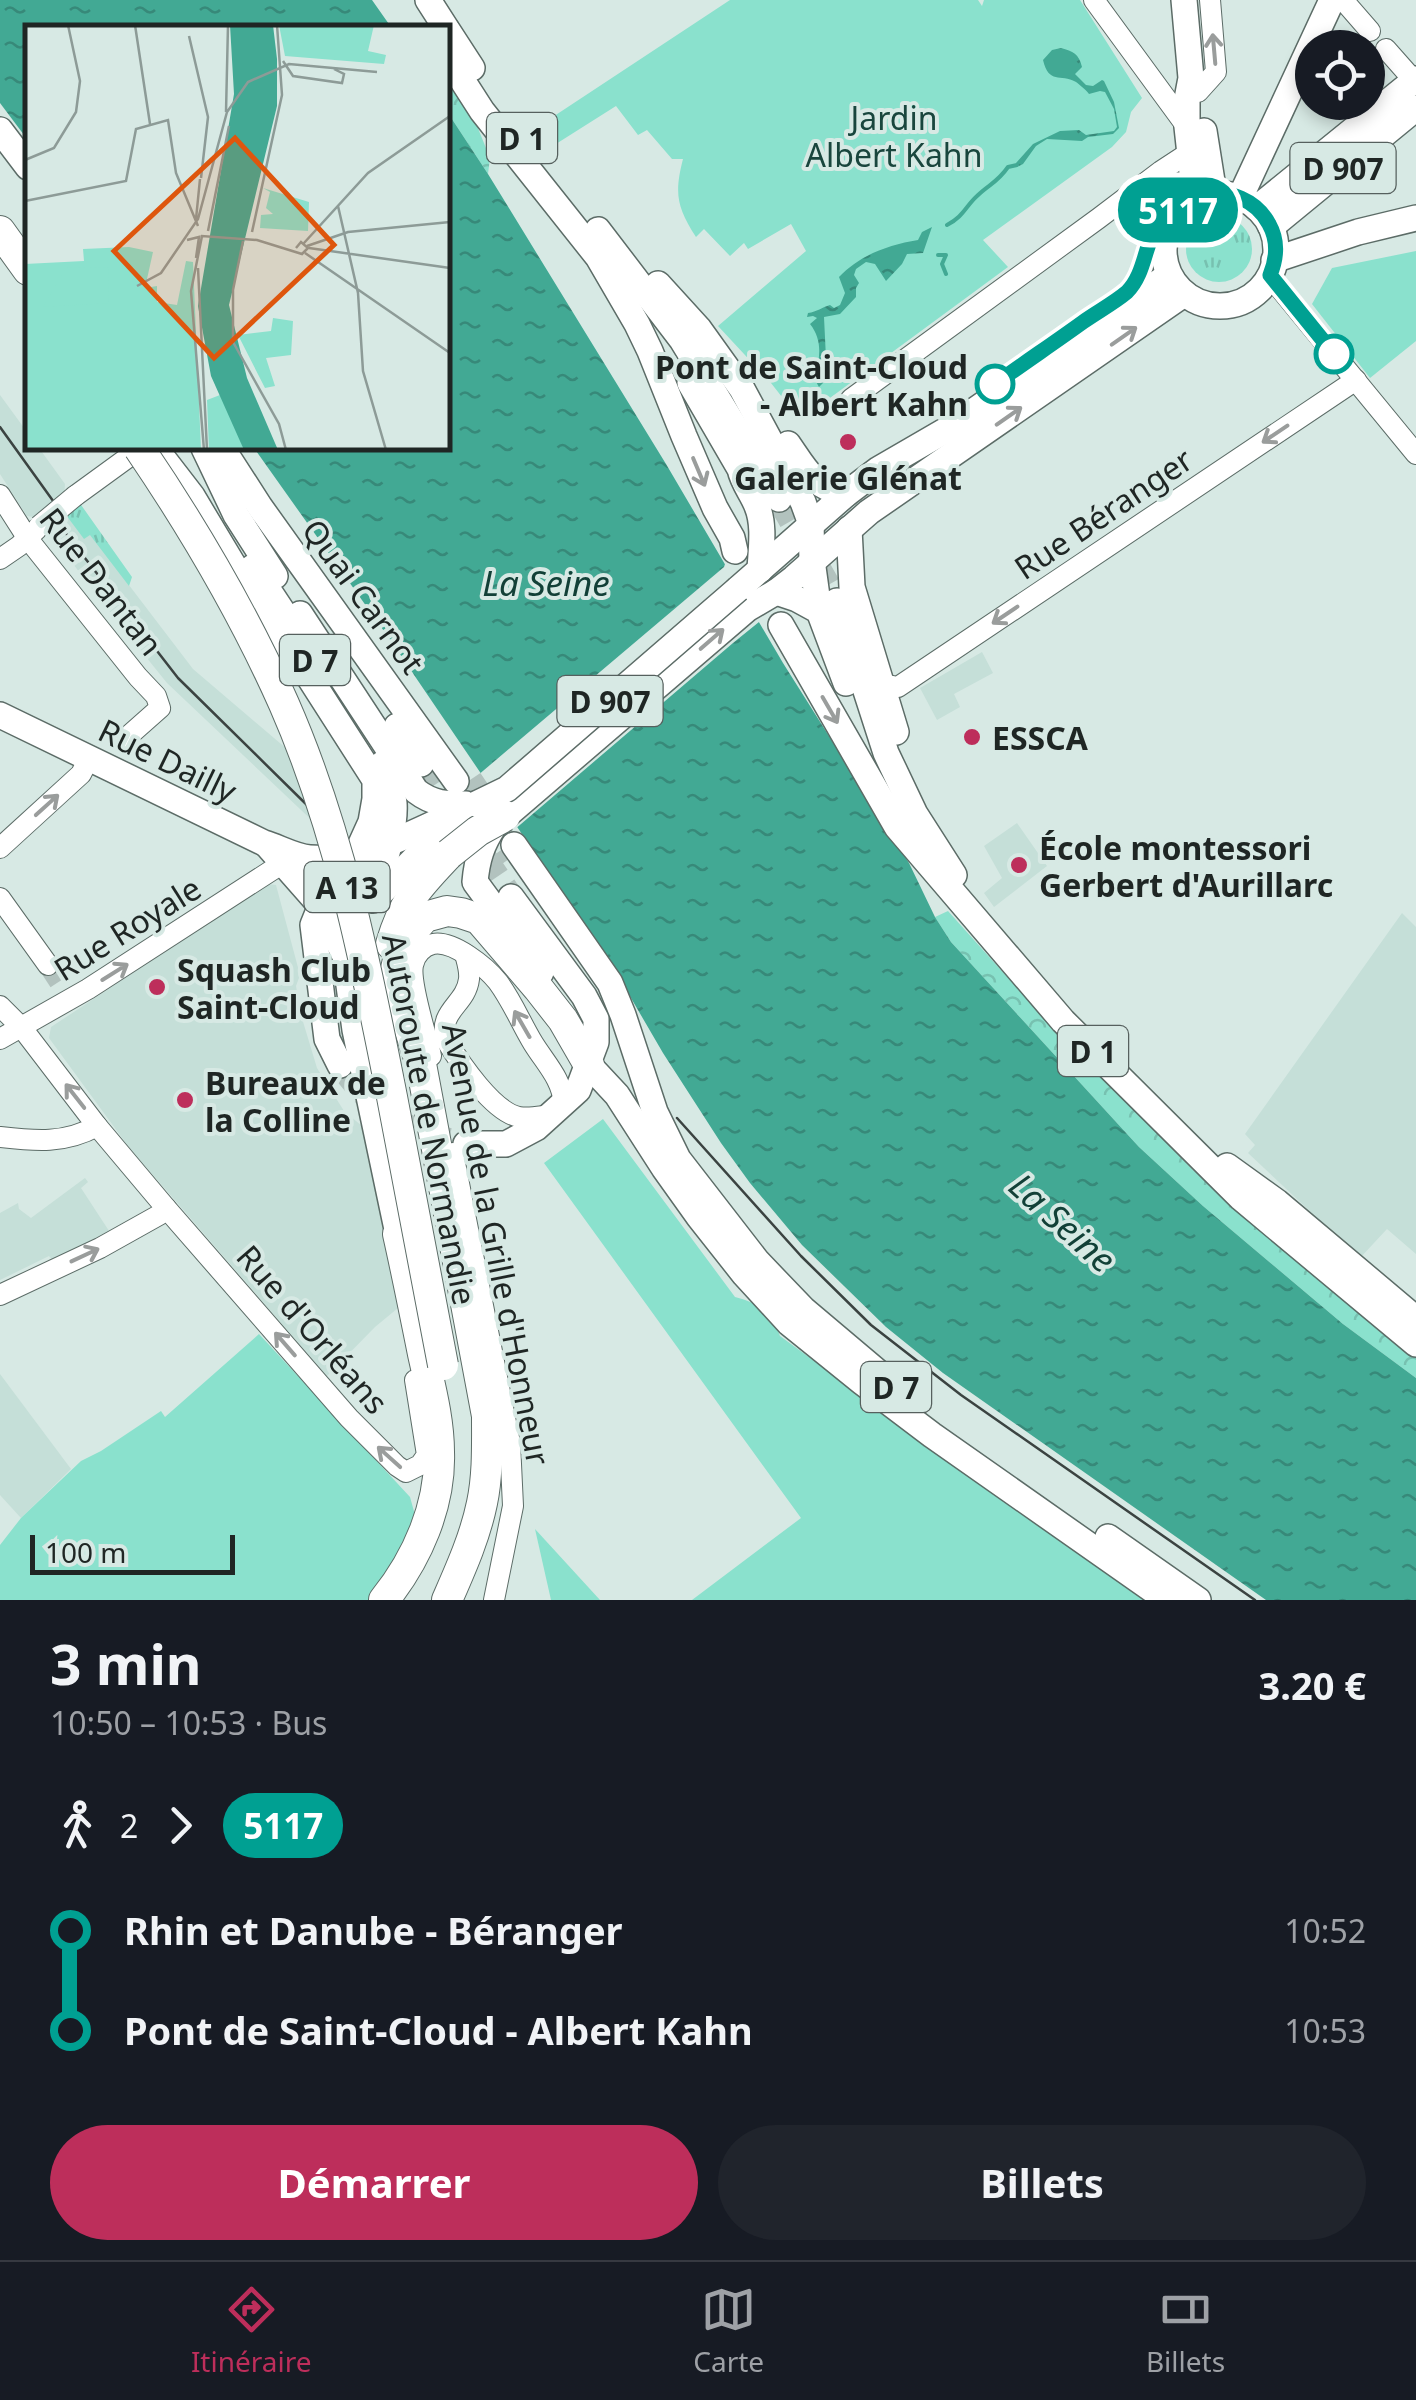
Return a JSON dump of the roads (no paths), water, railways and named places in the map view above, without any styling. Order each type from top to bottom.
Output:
[{"type":"highway","points":[[0,232],[25,269]]},
{"type":"highway","points":[[0,256],[25,290]]},
{"type":"highway","name":"Autoroute de Normandie","points":[[141,450],[212,564],[271,678],[329,829],[358,932],[450,1363],[468,1418],[465,1498],[454,1544],[432,1600]]},
{"type":"highway","name":"Autoroute de Normandie","points":[[157,450],[209,528],[279,658],[348,839],[387,994],[450,1363],[452,1419],[449,1495],[436,1538],[400,1600]]},
{"type":"highway","points":[[433,1135],[390,994],[389,953],[402,912],[420,884],[449,854],[505,816]]},
{"type":"highway","points":[[447,1600],[483,1501],[487,1416],[421,1064],[397,991],[395,974],[402,942],[425,917],[447,911],[479,920],[563,1020],[589,1065]]},
{"type":"highway","points":[[384,1600],[424,1533],[436,1493],[440,1455],[437,1420],[398,1234]]},
{"type":"main road","points":[[411,0],[426,25]]},
{"type":"main road","name":"D 1","points":[[428,0],[444,25]]},
{"type":"main road","points":[[1272,268],[1260,216],[1332,0]]},
{"type":"main road","points":[[1187,2],[1204,197]]},
{"type":"main road","name":"D 1","points":[[450,35],[602,248],[735,551]]},
{"type":"main road","name":"D 1","points":[[450,61],[482,111],[682,340],[779,499]]},
{"type":"main road","name":"D 907","points":[[1260,216],[1415,81]]},
{"type":"main road","points":[[1195,85],[1187,100],[1189,140],[1204,197]]},
{"type":"main road","name":"D 907","points":[[1260,216],[1416,108]]},
{"type":"main road","points":[[0,130],[25,163]]},
{"type":"main road","points":[[1204,197],[1260,216],[1358,232]]},
{"type":"main road","points":[[1204,197],[1176,215],[1166,235],[1164,257],[1176,284],[1206,304],[1225,306],[1243,301],[1258,290],[1272,268],[1358,232],[1416,218]]},
{"type":"main road","points":[[0,239],[25,269]]},
{"type":"main road","points":[[602,248],[647,273],[699,329],[756,414],[803,502],[811,543],[834,594],[882,684],[942,869]]},
{"type":"main road","points":[[602,248],[656,330],[756,502],[760,570],[743,599]]},
{"type":"main road","name":"D 907","points":[[356,855],[388,844],[467,788],[507,789],[743,599],[776,592],[846,494],[1176,284]]},
{"type":"main road","name":"D 907","points":[[760,570],[848,529],[1176,284]]},
{"type":"main road","points":[[756,414],[769,420],[819,484],[846,494]]},
{"type":"main road","points":[[743,599],[857,504],[911,466],[948,430]]},
{"type":"main road","name":"D 7","points":[[158,450],[192,496],[262,613],[309,677],[374,780],[371,822],[356,855]]},
{"type":"main road","points":[[188,450],[236,515]]},
{"type":"main road","name":"Quai Carnot","points":[[205,450],[251,542],[416,791],[445,804],[467,788]]},
{"type":"main road","name":"Quai Carnot","points":[[205,450],[255,524],[333,624],[421,764]]},
{"type":"main road","name":"Quai Carnot","points":[[223,450],[260,507],[467,788]]},
{"type":"main road","name":"Quai Carnot","points":[[239,450],[467,788]]},
{"type":"main road","points":[[740,469],[750,476],[769,508],[811,543]]},
{"type":"main road","name":"D 7","points":[[192,496],[213,511],[243,553],[379,758],[390,781],[395,806],[373,900]]},
{"type":"main road","points":[[848,529],[834,594],[874,757],[906,821],[942,869]]},
{"type":"main road","points":[[776,592],[801,601],[834,594]]},
{"type":"main road","name":"D 907","points":[[589,1065],[584,1036],[572,1015],[475,882],[478,857],[494,826],[743,599]]},
{"type":"main road","name":"D 1","points":[[781,625],[897,827],[942,869],[1063,1021],[1218,1176],[1373,1292],[1416,1319]]},
{"type":"main road","name":"Rue Dailly","points":[[0,715],[264,842],[311,858],[356,855]]},
{"type":"main road","points":[[345,956],[373,900],[417,856],[452,830],[467,788]]},
{"type":"main road","name":"D 907","points":[[264,842],[320,904]]},
{"type":"main road","name":"D 7","points":[[664,1168],[612,1018],[598,989],[511,852],[610,983],[624,1014],[655,1112],[678,1159],[757,1262],[803,1309],[871,1368],[1198,1600]]},
{"type":"main road","points":[[340,1065],[328,1040],[313,925],[328,888],[356,855]]},
{"type":"main road","points":[[466,1144],[506,1144],[524,1136],[558,1110],[578,1090],[596,1042],[596,1019],[584,996],[512,897]]},
{"type":"main road","points":[[320,904],[345,956],[355,1030],[398,1234]]},
{"type":"main road","name":"D 7","points":[[589,1065],[618,1095],[664,1168],[744,1274],[790,1323],[932,1435],[1167,1600]]},
{"type":"main road","name":"D 1","points":[[1373,1292],[1416,1344]]},
{"type":"street","points":[[850,399],[1161,171],[1189,140],[1153,79],[1094,0]]},
{"type":"street","points":[[1343,0],[1369,30]]},
{"type":"street","points":[[1386,49],[1415,81]]},
{"type":"street","points":[[1153,79],[1195,85]]},
{"type":"street","points":[[1272,268],[1416,454]]},
{"type":"street","name":"Rue Béranger","points":[[882,684],[898,687],[1356,380]]},
{"type":"street","points":[[0,559],[74,496],[137,450]]},
{"type":"street","name":"Rue Dantan","points":[[0,495],[156,696],[160,708],[125,739]]},
{"type":"street","points":[[0,848],[81,774],[89,758]]},
{"type":"street","name":"Rue Royale","points":[[0,1039],[282,863]]},
{"type":"street","points":[[0,898],[48,966]]},
{"type":"street","name":"Avenue de la Grille d'Honneur","points":[[465,954],[470,978],[465,992],[446,1017],[446,1040],[499,1109],[515,1116],[529,1118],[558,1110],[560,1083],[496,980],[465,954],[452,946],[430,944],[419,952],[412,978],[454,1161],[510,1443],[513,1506],[494,1600]]},
{"type":"street","name":"Rue d'Orléans","points":[[0,1006],[22,1028],[166,1208],[349,1418],[406,1472],[420,1465],[427,1455],[405,1320],[398,1234]]},
{"type":"street","points":[[0,1137],[60,1140],[97,1126]]},
{"type":"street","points":[[0,1295],[100,1248],[166,1208]]},
{"type":"water","points":[[0,0],[372,0],[390,25],[25,25],[25,136],[0,103]]},
{"type":"water","points":[[1061,48],[1077,56],[1082,67],[1075,74],[1086,85],[1104,81],[1114,102],[1119,128],[1113,134],[1082,141],[1047,139],[1019,166],[1016,163],[1033,144],[1060,131],[1079,130],[1086,135],[1114,131],[1117,127],[1105,92],[1089,94],[1076,82],[1048,73],[1043,60],[1052,50]]},
{"type":"water","name":"La Seine","points":[[450,116],[909,863],[951,942],[1139,1147],[1343,1324],[1416,1378],[1416,1600],[1266,1600],[943,1373],[886,1327],[802,1245],[721,1143],[617,974],[391,641],[255,450],[450,450]]},
{"type":"water","points":[[932,227],[923,253],[907,254],[886,281],[875,264],[866,262],[856,269],[856,297],[840,314],[824,317],[827,379],[819,387],[815,380],[819,344],[810,324],[817,318],[807,317],[808,313],[840,305],[845,293],[839,277],[856,263],[885,248],[918,240],[922,232]]},
{"type":"waterway","points":[[947,225],[1008,167],[1017,165]]},
{"type":"waterway","points":[[938,255],[946,255],[942,264],[946,274]]},
{"type":"tunnel","points":[[779,499],[837,601]]},
{"type":"tunnel","points":[[421,764],[511,897]]},
{"type":"tunnel","points":[[470,780],[494,816]]},
{"type":"tunnel","points":[[481,819],[509,859]]},
{"type":"tunnel","points":[[48,965],[63,988]]},
{"type":"tunnel","points":[[340,1065],[394,1119],[425,1134],[466,1144]]},
{"type":"tram line","points":[[0,427],[56,505]]},
{"type":"tram line","points":[[57,522],[178,678],[311,809]]},
{"type":"tram line","points":[[677,1118],[801,1256],[871,1325],[961,1395],[1255,1600]]},
{"type":"place","name":"Pont de Saint-Cloud - Albert Kahn","points":[[995,384]]},
{"type":"place","name":"Galerie Glénat","points":[[848,442]]},
{"type":"place","name":"ESSCA","points":[[972,737]]},
{"type":"place","name":"École montessori Gerbert d'Aurillarc","points":[[1019,865]]},
{"type":"place","name":"Squash Club Saint-Cloud","points":[[157,987]]},
{"type":"place","name":"Bureaux de la Colline","points":[[185,1100]]},
{"type":"park label","name":"Jardin Albert Kahn","points":[[894,136]]}]
